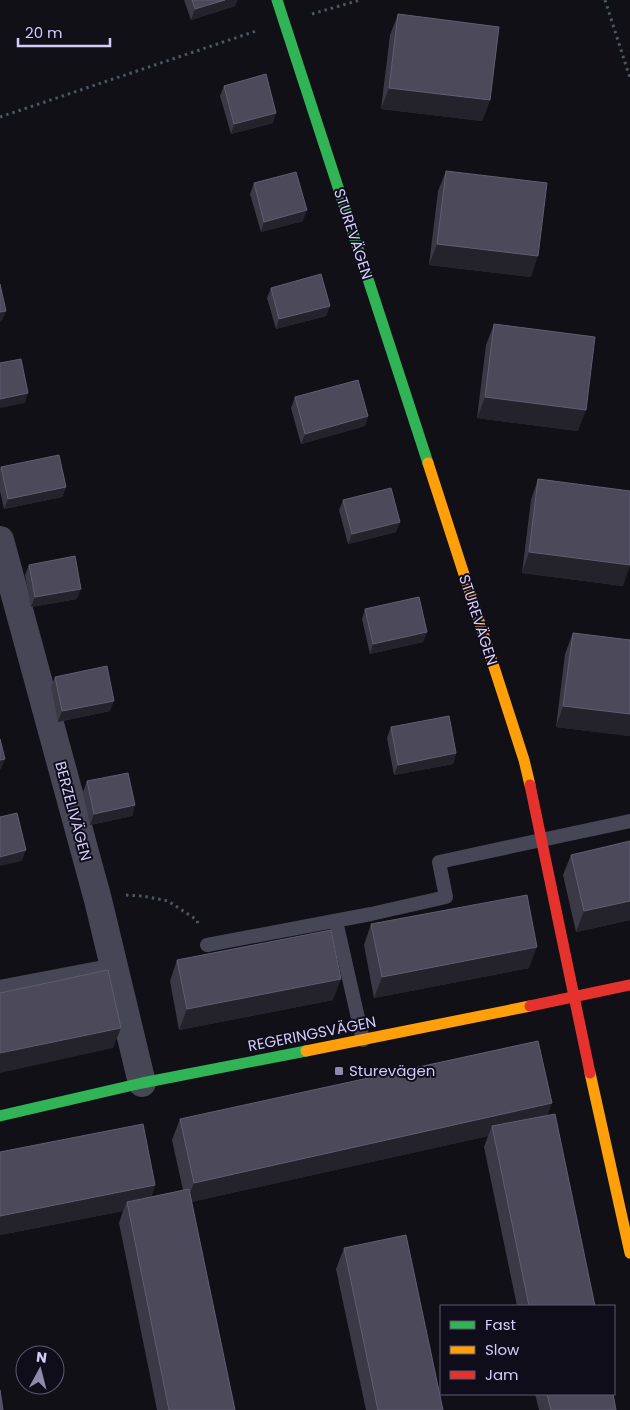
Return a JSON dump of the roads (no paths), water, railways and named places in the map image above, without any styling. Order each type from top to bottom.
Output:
[{"type":"street","name":"STUREVÄGEN","points":[[277,0],[524,760],[630,1252]]},
{"type":"street","name":"BERZELIVÄGEN","points":[[0,540],[98,900],[142,1083]]},
{"type":"street","name":"REGERINGSVÄGEN","points":[[0,1116],[142,1083],[363,1040],[574,995],[629,988]]},
{"type":"lane","points":[[207,945],[371,914],[446,897],[439,862],[630,821]]},
{"type":"lane","points":[[336,921],[363,1040]]},
{"type":"lane","points":[[0,987],[114,965]]},
{"type":"place","name":"Sturevägen","points":[[339,1071]]}]
